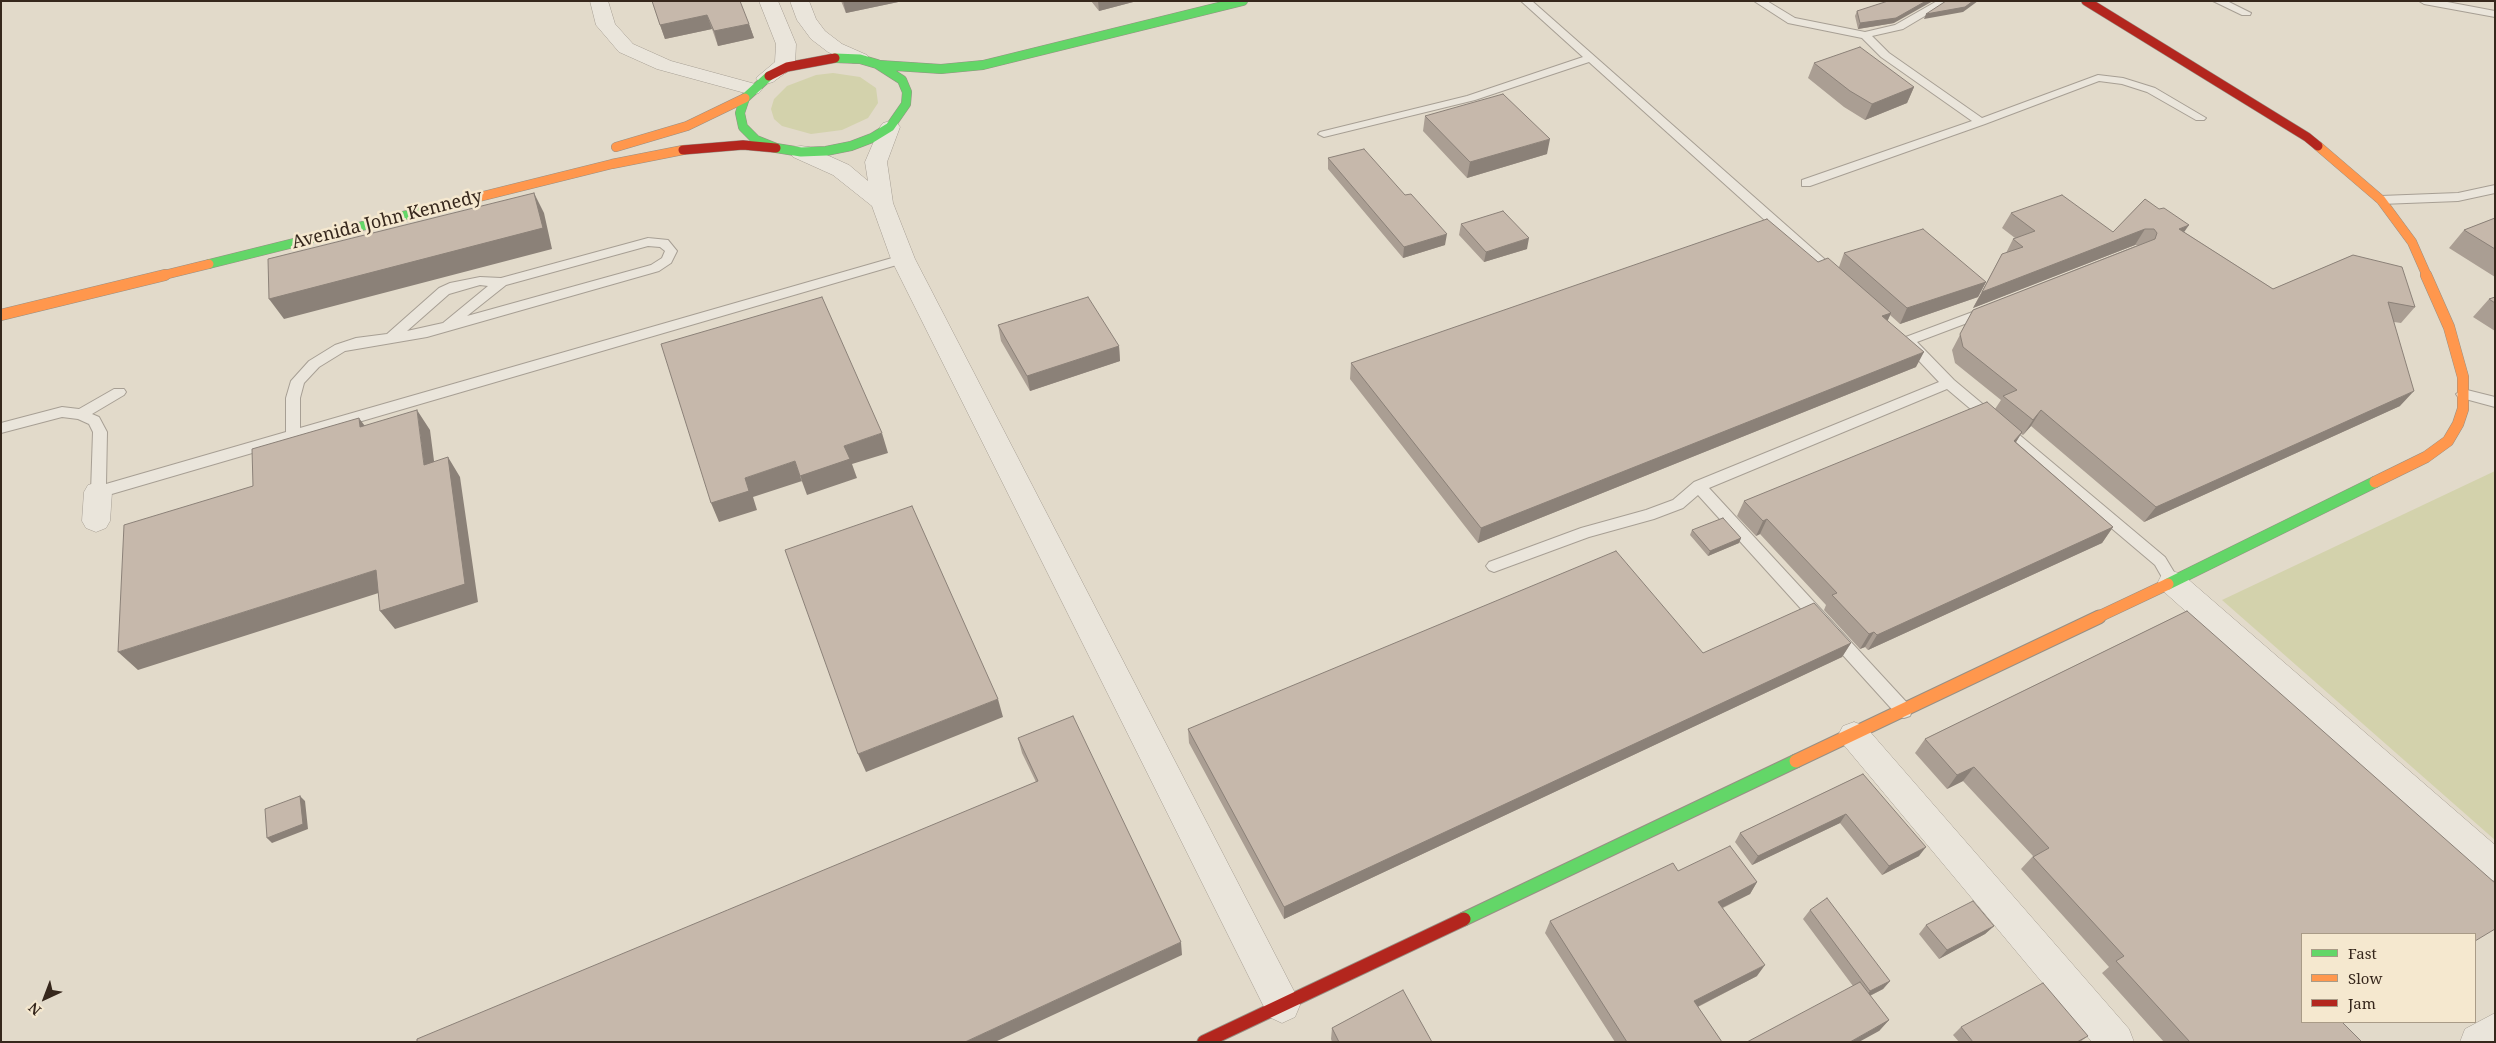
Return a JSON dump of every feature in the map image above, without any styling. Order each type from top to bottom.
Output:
[{"type":"main road","points":[[603,151],[687,126],[787,68],[810,61],[868,62],[918,69],[960,68],[983,65],[1243,1]]},
{"type":"main road","points":[[1217,1039],[1282,1005],[1854,735],[2172,582],[2426,457],[2448,441],[2458,424],[2463,409],[2463,377],[2449,327],[2412,242],[2381,200],[2306,137],[2086,1]]},
{"type":"main road","points":[[754,88],[740,113],[743,127],[756,140],[776,148],[801,152],[826,151],[850,146],[872,138],[890,127],[906,104],[907,92],[902,80],[891,71],[868,62]]},
{"type":"main road","points":[[937,83],[960,68]]},
{"type":"main road","points":[[906,104],[922,94]]},
{"type":"main road","name":"Avenida John Kennedy","points":[[1,315],[612,164],[698,146],[736,145],[776,148]]},
{"type":"street","points":[[599,1],[606,25],[626,48],[664,65],[754,88],[785,64],[786,44],[768,1]]},
{"type":"street","points":[[799,1],[807,20],[818,35],[835,48],[868,62]]},
{"type":"street","points":[[890,127],[876,162],[882,203],[903,259],[1282,1005]]},
{"type":"street","points":[[801,152],[841,170],[882,203]]},
{"type":"street","points":[[96,521],[98,492]]},
{"type":"street","points":[[2172,582],[2493,861]]},
{"type":"street","points":[[1854,735],[2116,1042]]},
{"type":"street","points":[[2478,1042],[2495,1031]]},
{"type":"lane","points":[[1526,1],[1842,282]]},
{"type":"lane","points":[[1759,1],[1781,16],[1804,25],[1840,29],[1864,36],[1885,55],[1981,122]]},
{"type":"lane","points":[[1864,36],[1898,27],[1945,1]]},
{"type":"lane","points":[[2218,1],[2246,13]]},
{"type":"lane","points":[[2424,1],[2495,14]]},
{"type":"lane","points":[[1324,134],[1471,98],[1591,58]]},
{"type":"lane","points":[[1806,183],[1981,122],[2098,78],[2123,81],[2150,90],[2200,118]]},
{"type":"lane","points":[[2381,200],[2458,197],[2495,189]]},
{"type":"lane","points":[[293,436],[294,390],[305,372],[314,364],[340,348],[356,343],[418,334],[655,268],[667,260],[671,251],[664,243],[648,242],[501,282],[468,282],[450,288],[390,338]]},
{"type":"lane","points":[[1,428],[62,412],[80,414],[94,421],[100,432],[98,492],[903,259]]},
{"type":"lane","points":[[447,326],[501,282]]},
{"type":"lane","points":[[2001,305],[1905,338],[1949,383],[2160,561],[2172,582]]},
{"type":"lane","points":[[1494,566],[1586,532],[1649,515],[1678,504],[1699,486],[1949,383]]},
{"type":"lane","points":[[80,414],[119,392]]},
{"type":"lane","points":[[2463,394],[2495,402]]},
{"type":"lane","points":[[1699,486],[1904,711]]},
{"type":"green space","points":[[833,73],[860,77],[876,88],[878,103],[868,118],[842,130],[811,134],[782,126],[774,119],[771,109],[774,99],[787,86],[816,75]]},
{"type":"green space","points":[[2495,471],[2495,840],[2222,600]]},
{"type":"building","points":[[652,1],[740,1],[749,24],[714,31],[707,15],[660,25]]},
{"type":"building","points":[[1888,1],[1926,1],[1896,18],[1860,23],[1857,11]]},
{"type":"building","points":[[1946,1],[1973,1],[1965,7],[1926,14]]},
{"type":"building","points":[[1860,47],[1914,87],[1872,104],[1850,91],[1814,63]]},
{"type":"building","points":[[1503,94],[1550,139],[1470,162],[1425,116]]},
{"type":"building","points":[[1364,149],[1405,195],[1411,194],[1447,234],[1404,247],[1328,158]]},
{"type":"building","points":[[534,193],[543,228],[269,299],[268,259]]},
{"type":"building","points":[[2062,195],[2113,232],[2145,199],[2159,209],[2164,208],[2189,225],[2179,229],[2273,289],[2353,255],[2402,267],[2415,307],[2388,302],[2414,391],[2156,507],[2041,410],[2033,420],[2003,396],[2017,390],[1963,347],[1960,334],[1973,310],[2155,239],[2157,233],[2154,229],[2145,229],[1982,292],[2002,254],[2023,247],[2013,239],[2035,231],[2011,213]]},
{"type":"building","points":[[1503,211],[1529,238],[1486,252],[1461,224]]},
{"type":"building","points":[[2495,218],[2495,249],[2464,230]]},
{"type":"building","points":[[1767,219],[1818,262],[1828,258],[1891,313],[1882,316],[1924,352],[1481,528],[1351,363]]},
{"type":"building","points":[[1923,229],[1986,282],[1907,308],[1844,253]]},
{"type":"building","points":[[822,297],[882,433],[844,446],[850,459],[800,476],[795,461],[745,478],[749,491],[711,503],[661,344]]},
{"type":"building","points":[[1088,297],[1119,346],[1027,376],[998,325]]},
{"type":"building","points":[[2495,297],[2495,303],[2489,299]]},
{"type":"building","points":[[1987,402],[2022,432],[2014,441],[2113,527],[1877,635],[1874,632],[1869,634],[1832,595],[1837,593],[1767,519],[1763,521],[1744,501]]},
{"type":"building","points":[[417,410],[424,465],[448,457],[465,584],[380,611],[376,570],[118,652],[124,525],[253,486],[252,449],[359,418],[360,427]]},
{"type":"building","points":[[912,506],[998,699],[858,754],[785,550]]},
{"type":"building","points":[[1723,518],[1741,538],[1710,551],[1692,530]]},
{"type":"building","points":[[1616,551],[1703,653],[1814,603],[1851,643],[1284,907],[1188,729]]},
{"type":"building","points":[[2187,611],[2495,883],[2495,929],[2476,940],[2476,933],[2301,933],[2301,1023],[2343,1023],[2362,1042],[2190,1042],[2116,961],[2124,956],[2033,857],[2049,848],[1974,767],[1957,775],[1925,739]]},
{"type":"building","points":[[1073,716],[1181,942],[965,1042],[417,1042],[417,1039],[1038,781],[1018,738]]},
{"type":"building","points":[[1863,774],[1926,847],[1889,866],[1846,814],[1758,856],[1740,833]]},
{"type":"building","points":[[300,796],[303,824],[267,838],[265,809]]},
{"type":"building","points":[[1730,846],[1757,882],[1718,902],[1765,965],[1694,1001],[1722,1042],[1627,1042],[1550,921],[1673,863],[1678,871]]},
{"type":"building","points":[[1827,898],[1890,981],[1870,991],[1810,910]]},
{"type":"building","points":[[1973,901],[1994,926],[1947,950],[1926,925]]},
{"type":"building","points":[[1860,982],[1889,1020],[1850,1042],[1747,1042]]},
{"type":"building","points":[[2043,983],[2088,1036],[2077,1042],[1973,1042],[1961,1027]]},
{"type":"building","points":[[1403,990],[1432,1042],[1339,1042],[1332,1028]]},
{"type":"traffic: fast","points":[[880,65],[941,69],[983,65],[1243,1]]},
{"type":"traffic: fast","points":[[769,76],[745,98],[740,113],[743,127],[756,140],[776,148],[801,152],[826,151],[851,146],[872,138],[890,127],[906,104],[907,92],[902,80],[877,64],[860,59],[835,58]]},
{"type":"traffic: fast","points":[[209,264],[459,202]]},
{"type":"traffic: fast","points":[[2168,584],[2375,482]]},
{"type":"traffic: fast","points":[[1464,919],[1796,761]]},
{"type":"traffic: slow","points":[[616,147],[687,126],[745,98]]},
{"type":"traffic: slow","points":[[2318,146],[2381,200],[2412,242],[2449,327],[2463,377],[2463,409],[2458,424],[2448,441],[2426,457],[2375,482]]},
{"type":"traffic: slow","points":[[459,202],[612,164],[683,150]]},
{"type":"traffic: slow","points":[[1,315],[209,264]]},
{"type":"traffic: slow","points":[[1796,761],[2168,584]]},
{"type":"traffic: jam","points":[[2086,1],[2307,137],[2318,146]]},
{"type":"traffic: jam","points":[[769,76],[787,67],[835,58]]},
{"type":"traffic: jam","points":[[683,150],[743,145],[776,148]]},
{"type":"traffic: jam","points":[[1204,1042],[1464,919]]}]
